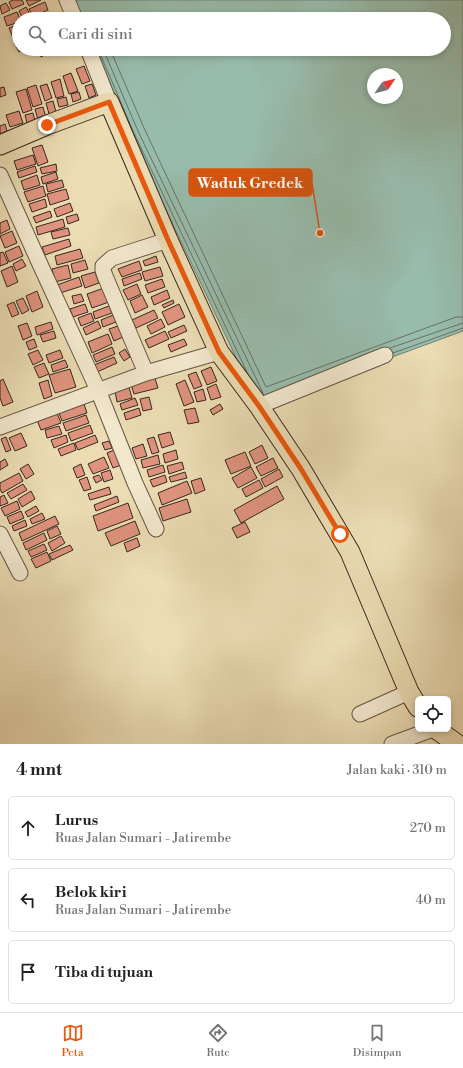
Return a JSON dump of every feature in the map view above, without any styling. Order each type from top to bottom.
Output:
[{"type":"main road","points":[[0,145],[47,125],[109,102],[168,240],[219,352],[259,406],[301,469],[350,552],[414,700]]},
{"type":"main road","points":[[440,732],[458,744]]},
{"type":"street","points":[[67,0],[72,12]]},
{"type":"street","points":[[91,56],[109,102]]},
{"type":"street","points":[[0,175],[38,262],[98,390],[135,483],[156,529]]},
{"type":"street","points":[[146,373],[105,276],[103,266],[112,258],[168,240]]},
{"type":"street","points":[[0,427],[146,373],[219,352]]},
{"type":"street","points":[[259,406],[385,355]]},
{"type":"street","points":[[0,534],[20,573]]},
{"type":"street","points":[[360,714],[414,700]]},
{"type":"street","points":[[392,744],[426,732]]},
{"type":"water","points":[[73,0],[463,0],[463,331],[259,406],[130,134],[97,56],[451,56],[451,12],[78,12]]},
{"type":"building","points":[[13,0],[22,0],[24,4],[12,9],[9,2]]},
{"type":"building","points":[[26,0],[41,0],[29,6]]},
{"type":"building","points":[[45,2],[48,10],[44,12],[30,12],[29,9]]},
{"type":"building","points":[[6,3],[10,10],[2,14],[0,6]]},
{"type":"building","points":[[26,7],[29,12],[20,12]]},
{"type":"building","points":[[12,14],[12,24],[7,26],[4,17]]},
{"type":"building","points":[[12,27],[12,36],[9,28]]},
{"type":"building","points":[[84,66],[90,81],[82,84],[76,69]]},
{"type":"building","points":[[71,73],[78,91],[69,94],[63,76]]},
{"type":"building","points":[[60,79],[64,96],[56,98],[51,82]]},
{"type":"building","points":[[47,84],[52,98],[45,101],[40,86]]},
{"type":"building","points":[[92,84],[96,95],[89,98],[85,86]]},
{"type":"building","points":[[36,85],[42,104],[33,107],[27,88]]},
{"type":"building","points":[[4,87],[6,95],[0,97],[0,88]]},
{"type":"building","points":[[26,89],[32,110],[23,113],[16,92]]},
{"type":"building","points":[[79,92],[81,99],[73,102],[71,94]]},
{"type":"building","points":[[66,97],[68,105],[59,107],[57,99]]},
{"type":"building","points":[[53,101],[56,112],[49,114],[46,103]]},
{"type":"building","points":[[43,107],[46,118],[38,120],[35,109]]},
{"type":"building","points":[[19,111],[23,123],[10,127],[6,115]]},
{"type":"building","points":[[33,113],[35,121],[27,123],[25,115]]},
{"type":"building","points":[[5,124],[7,131],[0,134],[0,126]]},
{"type":"building","points":[[42,145],[48,162],[38,166],[32,148]]},
{"type":"building","points":[[33,155],[36,164],[17,170],[14,161]]},
{"type":"building","points":[[56,164],[57,171],[42,174],[40,168]]},
{"type":"building","points":[[35,166],[37,172],[19,178],[17,172]]},
{"type":"building","points":[[56,172],[58,179],[43,184],[41,177]]},
{"type":"building","points":[[37,175],[40,185],[24,190],[21,181]]},
{"type":"building","points":[[62,180],[64,187],[48,192],[46,184]]},
{"type":"building","points":[[43,186],[46,196],[28,202],[24,192]]},
{"type":"building","points":[[66,189],[69,199],[50,205],[47,194]]},
{"type":"building","points":[[45,199],[47,207],[32,212],[29,204]]},
{"type":"building","points":[[70,203],[73,211],[57,217],[54,209]]},
{"type":"building","points":[[50,211],[52,217],[36,223],[33,217]]},
{"type":"building","points":[[77,214],[79,220],[68,224],[66,217]]},
{"type":"building","points":[[63,219],[65,227],[38,235],[36,227]]},
{"type":"building","points":[[7,220],[10,229],[0,234],[0,223]]},
{"type":"building","points":[[68,228],[70,235],[53,239],[51,232]]},
{"type":"building","points":[[12,231],[17,243],[5,248],[0,236]]},
{"type":"building","points":[[69,239],[71,246],[45,255],[42,247]]},
{"type":"building","points":[[19,246],[23,256],[9,262],[5,252]]},
{"type":"building","points":[[80,249],[83,258],[57,265],[55,256]]},
{"type":"building","points":[[3,252],[8,263],[0,266],[0,253]]},
{"type":"building","points":[[156,256],[158,262],[145,266],[143,261]]},
{"type":"building","points":[[22,259],[26,266],[16,271],[13,264]]},
{"type":"building","points":[[85,260],[88,269],[73,273],[71,264]]},
{"type":"building","points":[[139,261],[142,270],[122,277],[118,269]]},
{"type":"building","points":[[68,265],[71,278],[55,282],[52,269]]},
{"type":"building","points":[[12,266],[18,282],[7,287],[1,271]]},
{"type":"building","points":[[160,267],[163,276],[145,281],[142,272]]},
{"type":"building","points":[[95,272],[99,283],[85,288],[81,276]]},
{"type":"building","points":[[140,273],[142,279],[124,286],[122,279]]},
{"type":"building","points":[[79,277],[82,286],[60,293],[57,285]]},
{"type":"building","points":[[162,279],[165,287],[148,293],[145,285]]},
{"type":"building","points":[[137,284],[141,294],[128,300],[123,290]]},
{"type":"building","points":[[104,288],[109,302],[92,308],[87,294]]},
{"type":"building","points":[[167,290],[170,298],[154,305],[151,297]]},
{"type":"building","points":[[37,291],[43,307],[32,312],[26,296]]},
{"type":"building","points":[[81,294],[84,301],[74,304],[72,296]]},
{"type":"building","points":[[142,295],[148,307],[135,313],[130,301]]},
{"type":"building","points":[[23,298],[29,310],[22,314],[16,301]]},
{"type":"building","points":[[173,300],[174,303],[164,308],[162,305]]},
{"type":"building","points":[[14,302],[19,314],[12,317],[7,305]]},
{"type":"building","points":[[85,304],[88,312],[73,317],[70,309]]},
{"type":"building","points":[[179,304],[185,317],[168,325],[162,312]]},
{"type":"building","points":[[109,306],[112,313],[95,319],[93,312]]},
{"type":"building","points":[[154,310],[158,318],[136,328],[132,320]]},
{"type":"building","points":[[91,313],[94,321],[81,326],[78,318]]},
{"type":"building","points":[[113,315],[116,322],[103,327],[101,320]]},
{"type":"building","points":[[161,319],[165,327],[151,334],[147,326]]},
{"type":"building","points":[[98,321],[101,328],[86,335],[83,328]]},
{"type":"building","points":[[51,322],[53,329],[37,335],[35,327]]},
{"type":"building","points":[[27,323],[32,336],[23,340],[18,326]]},
{"type":"building","points":[[184,325],[187,331],[171,338],[168,332]]},
{"type":"building","points":[[118,326],[123,337],[114,341],[109,329]]},
{"type":"building","points":[[54,331],[56,338],[43,342],[40,335]]},
{"type":"building","points":[[165,331],[169,339],[149,348],[145,340]]},
{"type":"building","points":[[108,334],[112,344],[92,353],[88,342]]},
{"type":"building","points":[[34,339],[37,347],[29,350],[26,342]]},
{"type":"building","points":[[184,339],[187,345],[171,352],[168,345]]},
{"type":"building","points":[[112,347],[115,354],[96,362],[93,355]]},
{"type":"building","points":[[125,349],[130,357],[124,361],[119,353]]},
{"type":"building","points":[[38,350],[43,360],[33,365],[28,354]]},
{"type":"building","points":[[60,350],[63,358],[49,363],[46,355]]},
{"type":"building","points":[[114,357],[117,363],[97,372],[94,365]]},
{"type":"building","points":[[65,360],[68,367],[53,372],[51,365]]},
{"type":"building","points":[[44,363],[49,374],[39,378],[34,367]]},
{"type":"building","points":[[211,367],[217,381],[207,385],[201,371]]},
{"type":"building","points":[[70,369],[76,387],[55,393],[49,375]]},
{"type":"building","points":[[196,372],[202,386],[194,389],[188,375]]},
{"type":"building","points":[[155,378],[158,388],[134,394],[131,384]]},
{"type":"building","points":[[3,379],[13,402],[3,406],[0,398],[0,381]]},
{"type":"building","points":[[48,380],[52,396],[44,399],[39,383]]},
{"type":"building","points":[[185,380],[194,402],[184,406],[176,384]]},
{"type":"building","points":[[216,384],[221,397],[211,400],[207,388]]},
{"type":"building","points":[[129,387],[132,398],[117,402],[115,391]]},
{"type":"building","points":[[203,389],[206,400],[197,402],[194,392]]},
{"type":"building","points":[[149,397],[152,409],[143,411],[140,399]]},
{"type":"building","points":[[135,398],[138,405],[122,410],[120,404]]},
{"type":"building","points":[[84,404],[87,413],[62,421],[59,413]]},
{"type":"building","points":[[220,404],[223,409],[213,415],[210,410]]},
{"type":"building","points":[[139,408],[141,415],[126,420],[124,413]]},
{"type":"building","points":[[195,408],[199,422],[188,424],[184,410]]},
{"type":"building","points":[[57,413],[61,423],[41,430],[37,420]]},
{"type":"building","points":[[86,415],[89,423],[66,431],[63,423]]},
{"type":"building","points":[[90,425],[93,433],[71,441],[68,433]]},
{"type":"building","points":[[59,426],[62,434],[47,438],[45,430]]},
{"type":"building","points":[[170,432],[174,444],[162,448],[158,435]]},
{"type":"building","points":[[21,433],[27,446],[15,451],[9,438]]},
{"type":"building","points":[[66,435],[68,442],[54,448],[51,440]]},
{"type":"building","points":[[95,435],[98,442],[78,450],[75,443]]},
{"type":"building","points":[[6,437],[11,450],[6,452],[1,439]]},
{"type":"building","points":[[154,437],[159,452],[152,454],[147,439]]},
{"type":"building","points":[[109,441],[112,448],[105,450],[102,443]]},
{"type":"building","points":[[74,443],[76,450],[61,456],[58,449]]},
{"type":"building","points":[[143,444],[147,456],[136,459],[132,448]]},
{"type":"building","points":[[262,445],[268,458],[255,464],[249,452]]},
{"type":"building","points":[[114,450],[121,465],[113,468],[107,453]]},
{"type":"building","points":[[176,450],[178,459],[165,463],[163,454]]},
{"type":"building","points":[[245,452],[251,466],[231,474],[225,460]]},
{"type":"building","points":[[158,455],[160,464],[143,468],[141,460]]},
{"type":"building","points":[[104,457],[109,468],[93,474],[88,464]]},
{"type":"building","points":[[273,458],[278,468],[261,476],[256,467]]},
{"type":"building","points":[[5,459],[8,465],[0,470],[0,462]]},
{"type":"building","points":[[182,462],[184,469],[169,474],[167,466]]},
{"type":"building","points":[[28,464],[34,474],[26,479],[20,469]]},
{"type":"building","points":[[81,464],[85,475],[77,478],[73,468]]},
{"type":"building","points":[[163,465],[165,472],[149,477],[147,470]]},
{"type":"building","points":[[251,467],[257,478],[238,488],[232,478]]},
{"type":"building","points":[[279,469],[283,477],[265,487],[261,479]]},
{"type":"building","points":[[110,470],[113,479],[104,482],[101,473]]},
{"type":"building","points":[[185,472],[187,478],[171,482],[169,477]]},
{"type":"building","points":[[19,473],[23,481],[2,493],[0,483]]},
{"type":"building","points":[[99,475],[102,480],[96,483],[93,477]]},
{"type":"building","points":[[165,475],[167,482],[153,487],[150,480]]},
{"type":"building","points":[[87,477],[91,489],[84,491],[79,480]]},
{"type":"building","points":[[201,478],[205,490],[195,494],[191,481]]},
{"type":"building","points":[[259,480],[263,488],[246,497],[242,489]]},
{"type":"building","points":[[187,481],[192,493],[162,505],[158,493]]},
{"type":"building","points":[[23,484],[27,490],[11,499],[7,493]]},
{"type":"building","points":[[277,486],[284,499],[241,523],[234,510]]},
{"type":"building","points":[[109,487],[111,494],[90,500],[88,494]]},
{"type":"building","points":[[31,491],[35,499],[22,507],[18,499]]},
{"type":"building","points":[[4,495],[8,503],[0,506],[0,497]]},
{"type":"building","points":[[117,496],[119,502],[96,511],[94,505]]},
{"type":"building","points":[[187,499],[191,512],[163,521],[159,508]]},
{"type":"building","points":[[17,501],[20,509],[5,516],[1,508]]},
{"type":"building","points":[[128,503],[133,518],[98,531],[93,516]]},
{"type":"building","points":[[36,506],[39,511],[28,517],[25,512]]},
{"type":"building","points":[[21,511],[24,518],[10,524],[7,517]]},
{"type":"building","points":[[42,513],[45,519],[32,524],[30,519]]},
{"type":"building","points":[[55,516],[59,524],[22,541],[19,533]]},
{"type":"building","points":[[25,520],[27,526],[14,531],[12,526]]},
{"type":"building","points":[[135,521],[140,534],[111,546],[105,533]]},
{"type":"building","points":[[245,522],[250,532],[237,538],[232,528]]},
{"type":"building","points":[[57,526],[61,534],[50,539],[47,531]]},
{"type":"building","points":[[44,533],[47,540],[26,550],[23,543]]},
{"type":"building","points":[[61,536],[65,543],[52,551],[48,543]]},
{"type":"building","points":[[137,538],[140,546],[127,552],[124,543]]},
{"type":"building","points":[[44,544],[47,550],[31,557],[28,551]]},
{"type":"building","points":[[70,545],[73,550],[52,560],[49,554]]},
{"type":"building","points":[[47,552],[51,561],[36,568],[31,559]]},
{"type":"place","name":"Waduk Gredek","points":[[320,233]]},
{"type":"route","points":[[47,125],[109,102],[168,240],[219,352],[259,406],[301,469],[340,534]]}]
